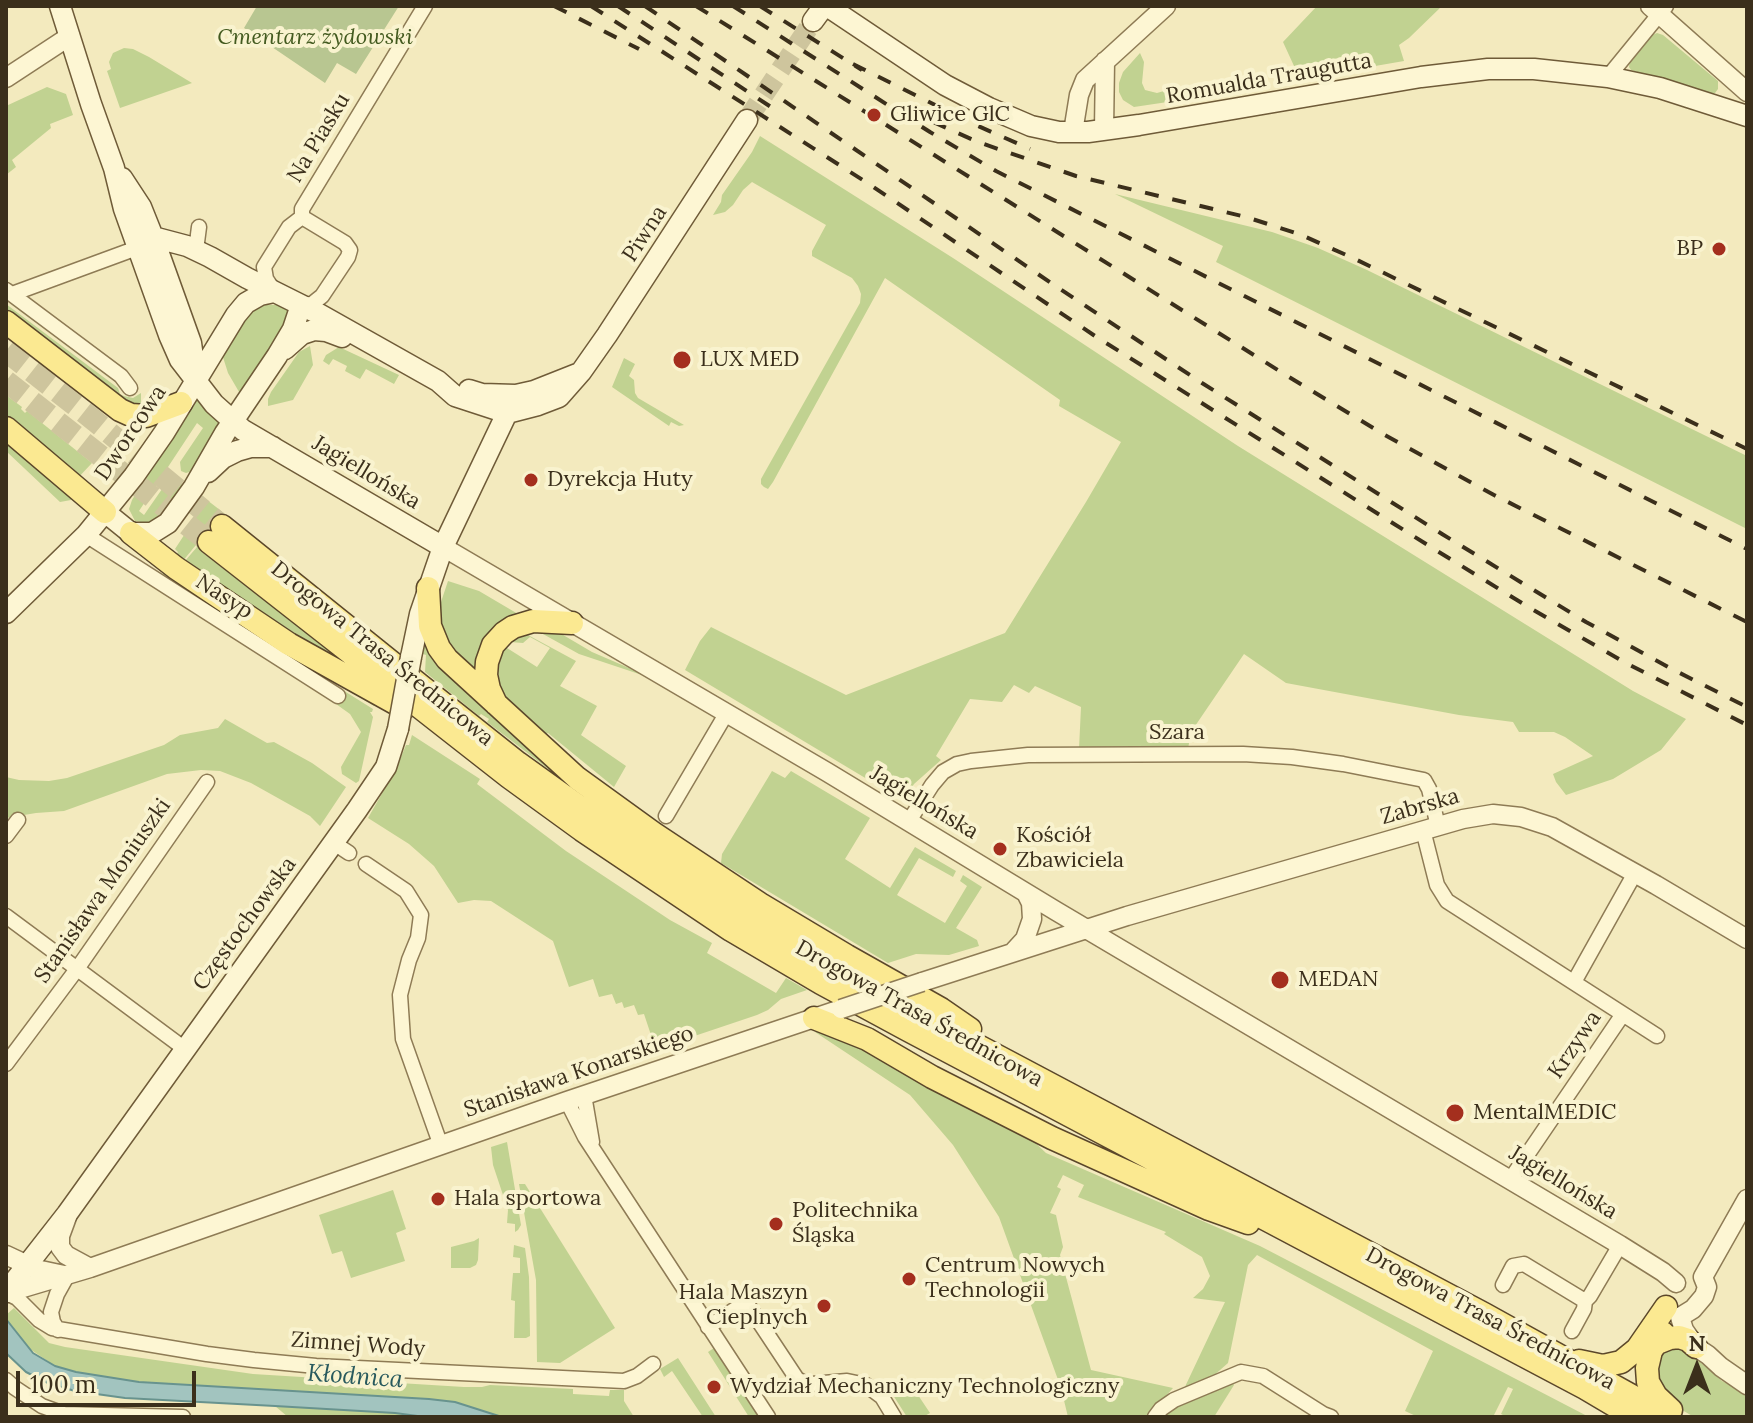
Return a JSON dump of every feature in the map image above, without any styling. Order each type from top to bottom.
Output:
[{"type":"main road","points":[[60,6],[114,168],[141,207],[145,242],[191,343],[196,379]]},
{"type":"main road","name":"Romualda Traugutta","points":[[821,11],[989,108],[1031,126],[1059,132],[1153,123],[1421,77],[1488,69],[1534,69],[1608,77],[1660,88],[1747,116]]},
{"type":"main road","name":"Piwna","points":[[507,413],[559,397],[581,372],[747,120]]},
{"type":"main road","points":[[145,242],[196,250],[438,381],[482,394],[516,395],[581,372]]},
{"type":"main road","name":"Dworcowa","points":[[6,613],[86,535],[134,476],[246,303],[274,292]]},
{"type":"main road","points":[[131,533],[152,533],[164,527],[197,483],[293,329],[301,305]]},
{"type":"main road","points":[[6,322],[120,410],[146,416],[181,403]]},
{"type":"main road","points":[[277,356],[302,334],[314,330],[326,331],[401,361]]},
{"type":"main road","name":"Jagiellońska","points":[[196,379],[214,404],[233,422],[443,547]]},
{"type":"main road","points":[[438,381],[455,396],[507,413]]},
{"type":"main road","points":[[256,387],[256,417],[275,447]]},
{"type":"main road","name":"Częstochowska","points":[[6,1293],[67,1214],[185,1049],[341,848],[386,767],[398,729],[420,614],[428,588],[443,547],[507,413]]},
{"type":"main road","points":[[6,428],[105,512]]},
{"type":"main road","points":[[197,483],[223,458],[237,451],[251,447],[275,447]]},
{"type":"main road","name":"Dworcowa","points":[[105,512],[131,533]]},
{"type":"main road","points":[[131,533],[176,568],[289,644],[457,738]]},
{"type":"main road","name":"Drogowa Trasa Średnicowa","points":[[1634,1417],[1585,1388],[908,1030],[731,930],[582,830],[457,738],[216,534],[421,686],[518,763],[675,873],[848,977],[1670,1417]]},
{"type":"main road","points":[[428,588],[430,626],[439,648],[466,678],[577,778],[760,904],[941,1009],[1060,1091]]},
{"type":"main road","points":[[497,705],[486,675],[493,645],[513,627],[533,621],[572,623]]},
{"type":"main road","points":[[847,1007],[851,1010],[852,1020],[867,1039]]},
{"type":"main road","points":[[814,1018],[867,1039],[943,1083],[1119,1169],[1209,1209],[1324,1250]]},
{"type":"main road","points":[[1566,1359],[1603,1366],[1621,1362],[1679,1313]]},
{"type":"main road","points":[[1678,1417],[1656,1396],[1648,1382],[1647,1364],[1655,1344],[1679,1313]]},
{"type":"main road","points":[[1655,1344],[1679,1337],[1702,1351]]},
{"type":"main road","points":[[1585,1388],[1609,1417]]},
{"type":"street","name":"Na Piasku","points":[[274,292],[266,279],[264,267],[289,227],[302,217],[302,209],[425,6]]},
{"type":"street","points":[[1073,132],[1079,95],[1085,80],[1166,6]]},
{"type":"street","points":[[1608,77],[1658,9],[1747,92]]},
{"type":"street","points":[[6,78],[70,36]]},
{"type":"street","points":[[1104,130],[1105,61]]},
{"type":"street","points":[[301,305],[312,304],[322,296],[350,250],[345,243],[302,217]]},
{"type":"street","points":[[196,250],[199,227]]},
{"type":"street","points":[[9,292],[145,242]]},
{"type":"street","points":[[9,292],[121,376],[130,388]]},
{"type":"street","name":"Nasyp","points":[[86,535],[338,696]]},
{"type":"street","name":"Jagiellońska","points":[[443,547],[1620,1245],[1676,1283]]},
{"type":"street","points":[[666,816],[726,714]]},
{"type":"street","name":"Szara","points":[[909,821],[943,772],[971,761],[1028,755],[1243,754],[1343,764],[1424,780],[1429,789],[1430,828]]},
{"type":"street","name":"Stanisława Moniuszki","points":[[6,1064],[77,969],[207,782]]},
{"type":"street","name":"Zabrska","points":[[1085,928],[1430,828],[1477,816],[1503,814],[1552,827],[1747,939]]},
{"type":"street","points":[[6,836],[18,820]]},
{"type":"street","points":[[1430,828],[1441,895],[1574,982]]},
{"type":"street","points":[[366,864],[406,891],[421,915],[418,938],[400,995],[403,1039],[441,1146]]},
{"type":"street","name":"Krzywa","points":[[1635,873],[1574,982],[1657,1036]]},
{"type":"street","points":[[1010,954],[1030,929],[1032,910],[1026,893]]},
{"type":"street","points":[[6,916],[185,1049]]},
{"type":"street","name":"Stanisława Konarskiego","points":[[6,1293],[67,1276],[575,1098],[1085,928]]},
{"type":"street","name":"Krzywa","points":[[1510,1180],[1623,1014]]},
{"type":"street","points":[[575,1098],[596,1154],[768,1417]]},
{"type":"street","points":[[1703,1277],[1747,1199]]},
{"type":"street","points":[[67,1214],[60,1247],[66,1255],[90,1268]]},
{"type":"street","points":[[1572,1331],[1585,1301],[1620,1245]]},
{"type":"street","points":[[6,1255],[27,1266],[67,1276],[51,1312],[58,1330]]},
{"type":"street","points":[[1503,1285],[1513,1266],[1524,1264],[1585,1301]]},
{"type":"street","points":[[1679,1313],[1706,1292],[1703,1277],[1692,1274],[1685,1277],[1669,1293],[1684,1330],[1702,1351],[1747,1385]]},
{"type":"street","name":"Zimnej Wody","points":[[6,1293],[17,1298],[47,1326],[58,1330],[207,1354],[316,1366],[624,1381],[653,1364]]},
{"type":"street","points":[[708,1327],[746,1302],[797,1379],[812,1384],[847,1381],[866,1385],[882,1397],[894,1417]]},
{"type":"street","points":[[1155,1417],[1174,1400],[1241,1372],[1263,1376],[1331,1417]]},
{"type":"street","points":[[6,1380],[42,1406],[68,1415],[183,1417]]},
{"type":"green space","name":"Cmentarz żydowski","points":[[257,6],[399,6],[356,74],[337,63],[325,83],[244,28]]},
{"type":"green space","points":[[1317,6],[1442,6],[1399,45],[1404,61],[1300,79],[1283,42]]},
{"type":"green space","points":[[1657,33],[1718,81],[1715,93],[1708,94],[1631,70],[1630,60],[1650,36]]},
{"type":"green space","points":[[124,48],[149,57],[192,83],[120,108],[107,71],[111,69],[109,62],[113,53]]},
{"type":"green space","points":[[1140,53],[1144,62],[1142,83],[1145,90],[1157,93],[1174,88],[1181,100],[1134,107],[1123,100],[1119,83],[1123,72]]},
{"type":"green space","points":[[47,87],[66,94],[73,115],[50,124],[51,128],[12,160],[16,167],[6,175],[6,106]]},
{"type":"green space","points":[[760,136],[953,258],[1238,446],[1633,691],[1686,719],[1661,750],[1613,779],[1566,795],[1553,774],[1593,756],[1554,732],[1519,732],[1513,722],[1286,683],[1244,654],[1191,732],[1188,749],[1079,749],[1081,707],[1035,686],[1029,693],[1014,685],[1002,702],[970,699],[936,756],[941,760],[914,784],[902,800],[685,670],[711,627],[846,695],[1005,633],[1121,442],[1059,406],[1060,400],[885,278],[773,482],[768,489],[764,487],[761,479],[860,303],[861,294],[852,278],[812,256],[826,225],[752,182],[725,212],[713,215],[722,195]]},
{"type":"green space","points":[[1115,194],[1272,232],[1318,248],[1747,456],[1747,529],[1216,262],[1223,246]]},
{"type":"green space","points":[[6,304],[118,388],[120,394],[133,398],[141,393],[141,409],[131,408],[6,316]]},
{"type":"green space","points":[[266,305],[279,305],[288,310],[292,320],[242,397],[228,373],[222,354],[243,320],[253,310]]},
{"type":"green space","points":[[310,346],[313,365],[293,400],[268,406],[271,392],[299,352]]},
{"type":"green space","points":[[339,347],[399,375],[394,384],[366,369],[360,379],[345,371],[347,366],[333,359],[329,365],[323,361],[326,355]]},
{"type":"green space","points":[[624,358],[635,364],[629,376],[634,380],[638,398],[684,425],[671,422],[669,426],[612,387]]},
{"type":"green space","points":[[6,395],[92,463],[76,480],[6,419]]},
{"type":"green space","points":[[194,399],[199,400],[220,424],[193,471],[186,473],[181,471],[180,462],[203,428],[197,423],[139,511],[144,515],[169,479],[177,478],[182,482],[181,489],[158,519],[146,523],[135,521],[129,509],[132,500]]},
{"type":"green space","points":[[6,435],[69,490],[66,494],[71,500],[60,502],[6,451]]},
{"type":"green space","points":[[207,500],[229,517],[202,552],[364,677],[372,677],[367,684],[185,561],[196,545],[182,562],[175,557],[178,552],[175,549]]},
{"type":"green space","points":[[166,568],[375,703],[374,706],[214,608],[373,709],[359,781],[356,783],[342,774],[341,767],[361,732],[350,714],[336,704],[342,694],[161,576]]},
{"type":"green space","points":[[448,581],[479,591],[518,614],[493,627],[485,640],[476,676],[451,650],[440,625],[439,608]]},
{"type":"green space","points":[[534,629],[553,629],[592,652],[657,680],[579,654]]},
{"type":"green space","points":[[522,630],[576,661],[560,686],[597,706],[581,735],[626,766],[614,787],[548,733],[541,737],[496,691],[496,654],[499,649],[507,648],[537,667],[550,648],[530,637],[523,643],[510,642]]},
{"type":"green space","points":[[425,642],[577,791],[487,722],[489,719],[481,714],[479,716],[425,672]]},
{"type":"green space","points":[[225,719],[267,743],[274,742],[312,763],[346,787],[320,826],[310,816],[251,783],[220,771],[201,770],[167,774],[64,811],[6,818],[6,777],[49,781],[67,778],[164,745],[180,735],[218,728]]},
{"type":"green space","points":[[412,735],[480,779],[477,784],[566,851],[670,920],[712,943],[707,953],[776,993],[786,978],[807,990],[781,999],[757,1015],[629,1058],[626,1052],[653,1041],[644,1014],[638,1015],[634,1005],[624,1008],[622,1002],[616,1004],[612,994],[599,997],[593,979],[569,987],[553,941],[491,901],[458,903],[434,866],[409,844],[368,818]]},
{"type":"green space","points":[[772,771],[785,778],[791,771],[870,818],[845,859],[890,888],[915,847],[956,871],[953,877],[919,858],[897,895],[945,923],[967,886],[960,881],[963,875],[982,887],[956,928],[977,940],[979,946],[949,955],[916,954],[888,963],[721,863],[722,854]]},
{"type":"green space","points":[[830,1031],[1025,1133],[1046,1153],[1260,1246],[1589,1417],[1507,1417],[1501,1414],[1513,1389],[1508,1387],[1493,1417],[1418,1417],[1405,1411],[1433,1351],[1257,1255],[1248,1265],[1228,1363],[1211,1378],[1183,1391],[1225,1302],[1193,1298],[1203,1289],[1210,1276],[1202,1257],[1164,1234],[1166,1232],[1078,1197],[1084,1185],[1063,1175],[1057,1187],[1061,1189],[1050,1213],[1056,1215],[1063,1247],[1060,1255],[1091,1370],[1173,1388],[1147,1417],[1068,1417],[1061,1388],[999,1217],[953,1145],[910,1095],[815,1032]]},
{"type":"green space","points":[[507,1142],[521,1225],[515,1232],[515,1224],[507,1223],[508,1210],[493,1165],[491,1147]]},
{"type":"green space","points":[[519,1184],[525,1184],[615,1328],[560,1363],[537,1362],[536,1280]]},
{"type":"green space","points":[[393,1190],[406,1229],[396,1233],[405,1261],[351,1278],[342,1251],[332,1254],[319,1215]]},
{"type":"green space","points":[[479,1238],[476,1265],[451,1268],[451,1247]]},
{"type":"green space","points":[[514,1245],[525,1248],[529,1277],[530,1336],[526,1338],[514,1338],[512,1285],[513,1273],[520,1273],[520,1258],[513,1257]]},
{"type":"green space","points":[[14,1308],[49,1343],[65,1347],[253,1374],[464,1387],[490,1385],[573,1389],[573,1394],[609,1396],[610,1390],[624,1390],[624,1401],[634,1417],[502,1417],[455,1402],[429,1399],[139,1382],[76,1372],[55,1366],[27,1347],[6,1319]]},
{"type":"green space","points":[[1677,1342],[1722,1381],[1747,1394],[1747,1417],[1694,1417],[1665,1400],[1652,1360]]},
{"type":"green space","points":[[717,1346],[762,1417],[749,1417],[708,1352]]},
{"type":"green space","points":[[678,1358],[716,1417],[703,1417],[672,1371],[664,1377],[660,1369]]},
{"type":"green space","points":[[908,1380],[930,1413],[923,1417],[907,1417],[891,1392]]},
{"type":"green space","points":[[1232,1381],[1234,1385],[1214,1417],[1162,1417],[1191,1396]]},
{"type":"green space","points":[[275,1406],[395,1413],[425,1417],[288,1417]]},
{"type":"water","points":[[6,1319],[33,1353],[55,1366],[76,1372],[139,1382],[429,1399],[455,1402],[502,1417],[425,1417],[125,1398],[75,1391],[26,1372],[6,1353]]},
{"type":"tunnel","points":[[747,120],[813,21]]},
{"type":"tunnel","points":[[6,351],[222,526]]},
{"type":"tunnel","points":[[6,381],[209,542]]},
{"type":"railway","points":[[554,6],[639,49]]},
{"type":"railway","points":[[591,6],[869,184],[1095,336],[1434,549],[1624,662],[1747,725]]},
{"type":"railway","points":[[618,6],[777,111]]},
{"type":"railway","points":[[645,6],[1202,383],[1586,622],[1747,707]]},
{"type":"railway","points":[[696,6],[1383,434],[1494,495],[1747,622]]},
{"type":"railway","points":[[733,6],[996,171],[1747,549]]},
{"type":"railway","points":[[760,6],[862,70]]},
{"type":"railway","points":[[853,64],[1030,149]]},
{"type":"railway","points":[[933,122],[978,142],[1076,176],[1246,217],[1299,234],[1747,449]]},
{"type":"place","name":"Gliwice GlC","points":[[874,115]]},
{"type":"place","name":"BP","points":[[1719,249]]},
{"type":"place","name":"LUX MED","points":[[682,360]]},
{"type":"place","name":"Dyrekcja Huty","points":[[531,480]]},
{"type":"place","name":"Kościół Zbawiciela","points":[[1000,849]]},
{"type":"place","name":"MEDAN","points":[[1280,980]]},
{"type":"place","name":"MentalMEDIC","points":[[1455,1113]]},
{"type":"place","name":"Hala sportowa","points":[[438,1199]]},
{"type":"place","name":"Politechnika Śląska","points":[[776,1224]]},
{"type":"place","name":"Centrum Nowych Technologii","points":[[909,1279]]},
{"type":"place","name":"Hala Maszyn Cieplnych","points":[[824,1306]]},
{"type":"place","name":"Wydział Mechaniczny Technologiczny","points":[[714,1387]]},
{"type":"water label","name":"Kłodnica","points":[[355,1377]]}]
